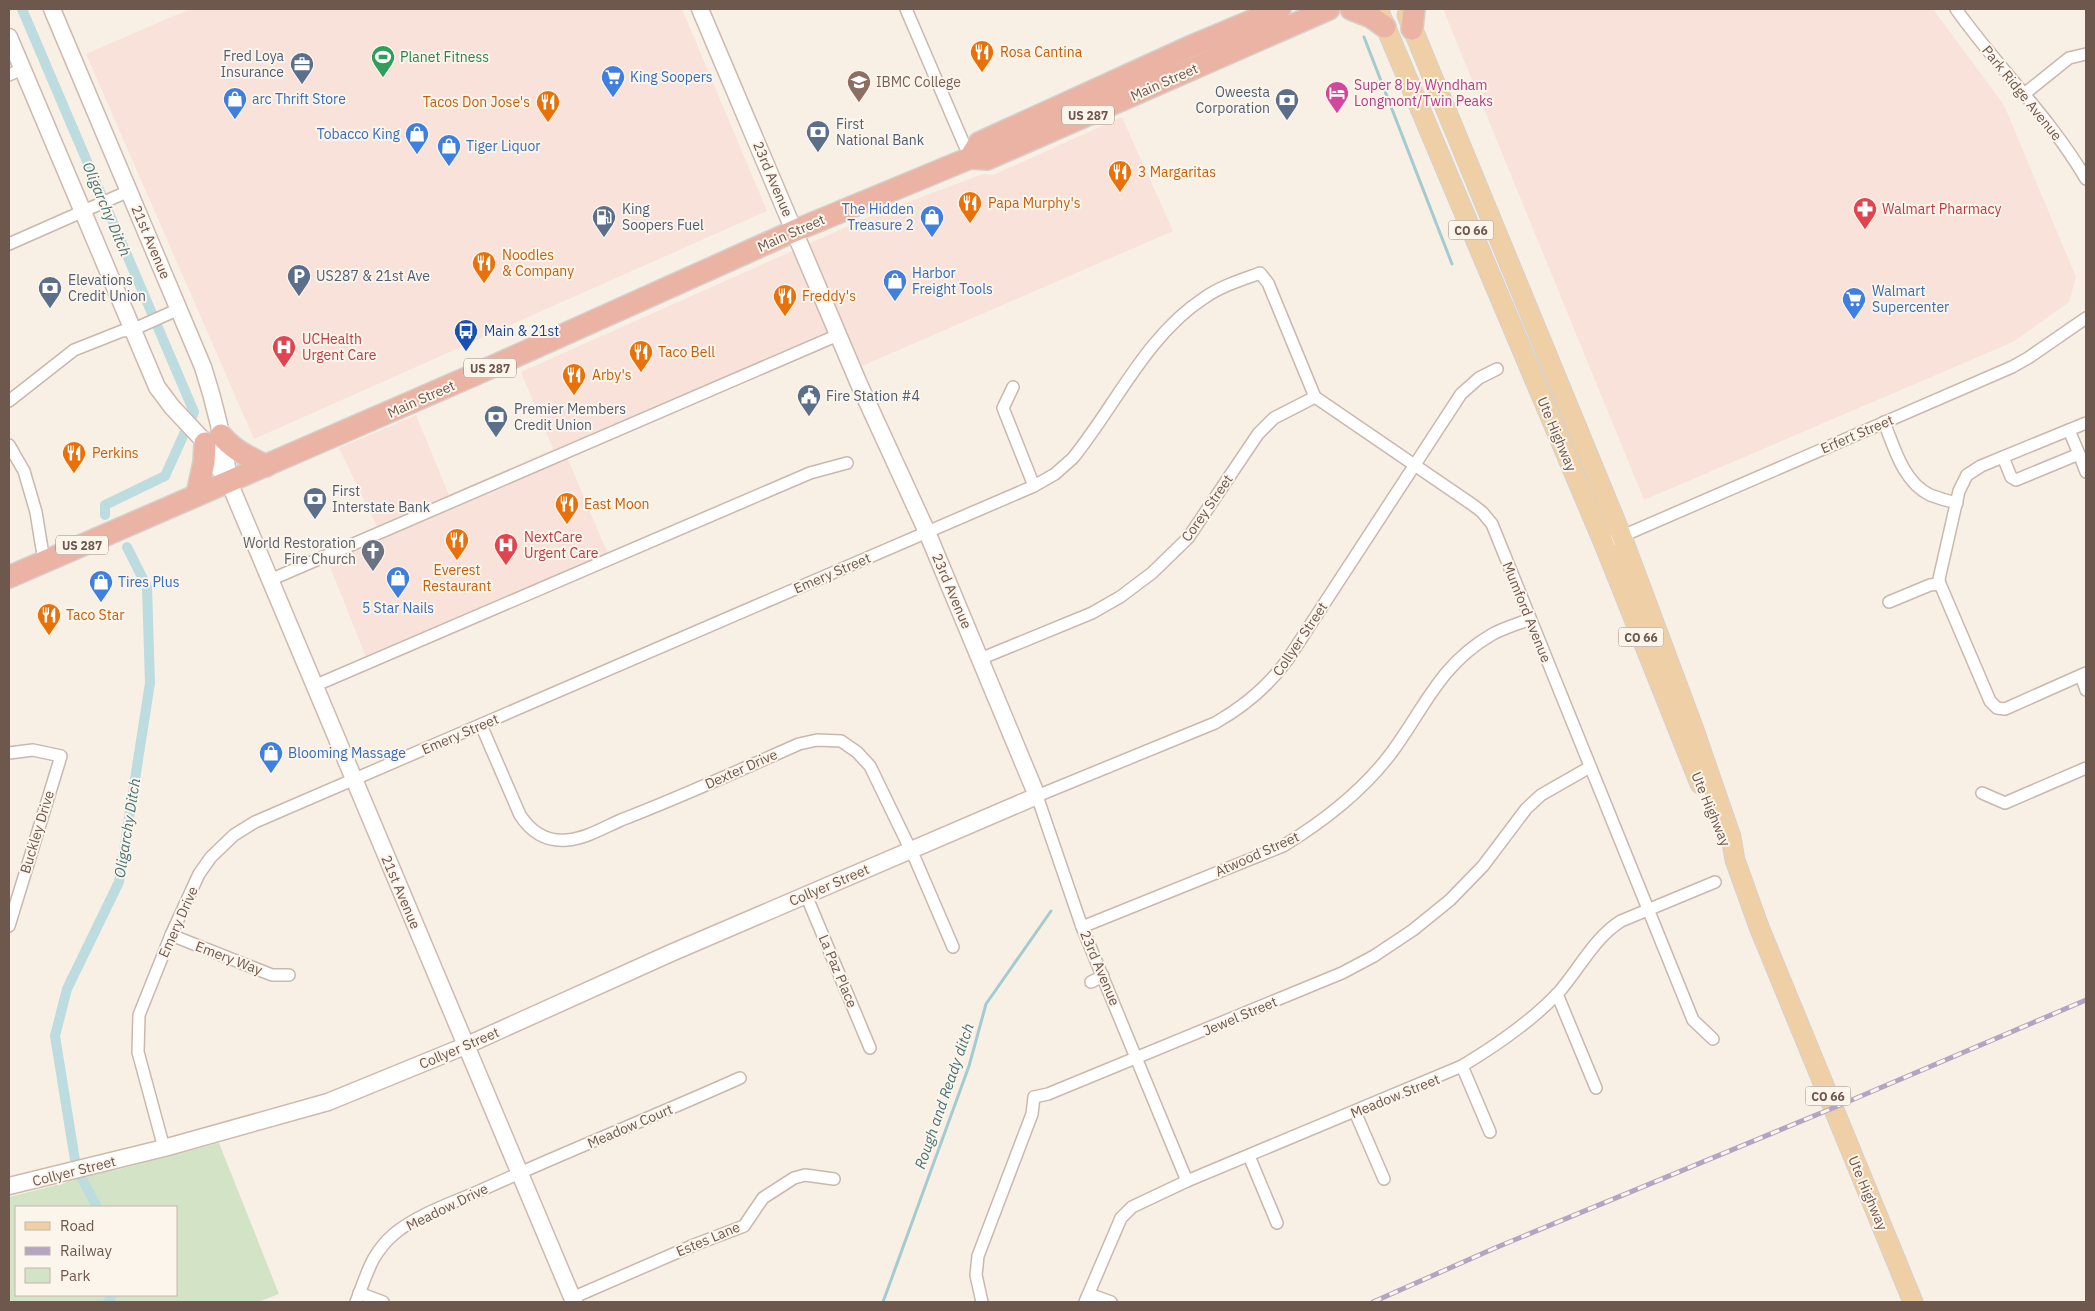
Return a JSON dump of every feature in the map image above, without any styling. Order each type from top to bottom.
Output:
[{"type":"highway","name":"Main Street","points":[[970,158],[979,143],[1185,49],[1280,9]]},
{"type":"highway","name":"Main Street","points":[[9,577],[476,374],[794,231],[970,158],[987,159],[1330,9]]},
{"type":"highway","points":[[1352,9],[1371,17],[1381,18]]},
{"type":"highway","points":[[197,494],[207,436],[227,443],[266,466]]},
{"type":"main road","name":"Ute Highway","points":[[1404,9],[1413,19],[1622,536],[1658,629],[1732,837],[1735,860],[1759,927],[1913,1302]]},
{"type":"main road","name":"Ute Highway","points":[[1381,18],[1604,544],[1722,841],[1735,860]]},
{"type":"street","name":"21st Avenue","points":[[52,9],[203,367],[212,393],[207,436],[229,482],[573,1300]]},
{"type":"street","name":"23rd Avenue","points":[[700,9],[890,456],[927,532],[1037,796],[1082,927],[1187,1181]]},
{"type":"street","points":[[906,9],[970,158]]},
{"type":"street","name":"Park Ridge Avenue","points":[[1956,9],[2058,139],[2086,179]]},
{"type":"street","points":[[9,37],[16,72],[89,208],[132,330],[157,387],[181,418],[207,436]]},
{"type":"street","points":[[2023,94],[2069,58],[2086,54]]},
{"type":"street","points":[[9,244],[129,191]]},
{"type":"street","name":"Emery Street","points":[[354,780],[1034,486],[1055,474],[1073,458],[1164,332],[1186,310],[1205,297],[1243,279],[1260,273],[1268,282],[1315,397]]},
{"type":"street","points":[[9,401],[74,350],[132,330],[179,309]]},
{"type":"street","name":"Erfert Street","points":[[1622,536],[2012,367],[2086,318]]},
{"type":"street","points":[[270,580],[838,335]]},
{"type":"street","name":"Collyer Street","points":[[9,1186],[164,1148],[328,1102],[465,1046],[671,953],[910,850],[1215,723],[1243,706],[1265,688],[1288,659],[1461,394],[1479,378],[1497,369]]},
{"type":"street","points":[[1012,388],[1003,408],[1034,486]]},
{"type":"street","name":"Mumford Avenue","points":[[1315,397],[1414,466],[1473,504],[1492,524],[1694,1020],[1713,1039]]},
{"type":"street","name":"Corey Street","points":[[980,659],[1092,613],[1120,598],[1152,573],[1188,538],[1258,434],[1274,418],[1315,397]]},
{"type":"street","points":[[1884,422],[1905,471],[1915,483],[1929,494],[1957,503]]},
{"type":"street","points":[[2086,423],[1980,466],[1967,475],[1959,491],[1940,584],[1990,701],[1997,708],[2005,709],[2084,674],[2086,690]]},
{"type":"street","points":[[2069,430],[2086,472]]},
{"type":"street","points":[[9,445],[24,471],[36,512],[44,561]]},
{"type":"street","points":[[2003,457],[2011,477],[2016,480],[2079,454]]},
{"type":"street","points":[[314,686],[810,474],[847,463]]},
{"type":"street","points":[[1604,544],[1622,536]]},
{"type":"street","points":[[1889,602],[1930,585],[1940,584]]},
{"type":"street","name":"Atwood Street","points":[[1082,927],[1283,846],[1311,829],[1347,800],[1392,752],[1440,678],[1457,660],[1492,634],[1530,619]]},
{"type":"street","name":"Dexter Drive","points":[[481,725],[524,820],[537,834],[549,838],[567,840],[577,838],[798,744],[817,740],[841,741],[857,752],[870,766],[953,947]]},
{"type":"street","name":"Buckley Drive","points":[[9,753],[33,750],[61,756],[11,909],[9,926]]},
{"type":"street","name":"Jewel Street","points":[[982,1302],[976,1275],[978,1256],[1032,1114],[1034,1097],[1048,1094],[1342,973],[1374,956],[1413,930],[1450,900],[1483,866],[1526,809],[1541,795],[1590,767]]},
{"type":"street","points":[[1982,793],[2005,802],[2086,768]]},
{"type":"street","name":"Emery Drive","points":[[164,1148],[138,1052],[139,1015],[170,935],[200,874],[211,857],[234,835],[255,822],[354,780]]},
{"type":"street","name":"Meadow Street","points":[[1087,1298],[1121,1218],[1132,1207],[1187,1181],[1462,1066],[1496,1046],[1528,1021],[1557,994],[1608,929],[1621,921],[1715,882]]},
{"type":"street","name":"La Paz Place","points":[[806,895],[870,1048]]},
{"type":"street","name":"Emery Way","points":[[170,935],[272,975],[289,975]]},
{"type":"street","points":[[1091,982],[1103,976]]},
{"type":"street","points":[[1557,994],[1596,1088]]},
{"type":"street","points":[[1462,1066],[1490,1132]]},
{"type":"street","name":"Meadow Court","points":[[519,1173],[740,1078]]},
{"type":"street","points":[[1355,1112],[1384,1179]]},
{"type":"street","points":[[1249,1156],[1277,1223]]},
{"type":"street","name":"Meadow Drive","points":[[358,1298],[367,1268],[379,1249],[395,1234],[418,1219],[519,1173]]},
{"type":"street","name":"Estes Lane","points":[[573,1300],[694,1245],[744,1226],[763,1198],[794,1178],[805,1175],[834,1179]]},
{"type":"street","points":[[358,1298],[383,1302]]},
{"type":"street","points":[[1087,1298],[1111,1302]]},
{"type":"shaded area","points":[[190,9],[682,9],[767,211],[254,439],[86,54]]},
{"type":"shaded area","points":[[1443,9],[1933,9],[2004,105],[2076,277],[2069,302],[2013,342],[1644,500]]},
{"type":"shaded area","points":[[1122,117],[1173,231],[862,366],[849,338],[567,457],[608,554],[367,660],[327,559],[382,537],[339,448],[416,415],[449,495],[553,449],[521,372],[871,216],[983,174],[993,175]]},
{"type":"green space","points":[[219,1143],[279,1294],[258,1302],[9,1302],[9,1197],[65,1183],[85,1174],[120,1169]]},
{"type":"waterway","name":"Oligarchy Ditch","points":[[22,9],[194,412],[165,476],[105,505],[105,515]]},
{"type":"waterway","name":"Rough and Ready ditch","points":[[1364,37],[1452,264]]},
{"type":"waterway","name":"Oligarchy Ditch","points":[[75,1160],[55,1036],[67,989],[119,882],[150,683],[147,587],[127,547]]},
{"type":"waterway","name":"Rough and Ready ditch","points":[[883,1302],[969,1066],[986,1004],[1051,911]]},
{"type":"waterway","name":"Oligarchy Ditch","points":[[81,1177],[96,1206]]},
{"type":"waterway","name":"Oligarchy Ditch","points":[[108,1302],[111,1296]]},
{"type":"railway","points":[[1373,1302],[1495,1248],[1833,1108],[2086,1000]]},
{"type":"place","name":"Rosa Cantina","points":[[982,73]]},
{"type":"place","name":"Planet Fitness","points":[[383,78]]},
{"type":"place","name":"Fred Loya Insurance","points":[[302,85]]},
{"type":"place","name":"King Soopers","points":[[613,98]]},
{"type":"place","name":"IBMC College","points":[[859,103]]},
{"type":"place","name":"Super 8 by Wyndham Longmont/Twin Peaks","points":[[1337,114]]},
{"type":"place","name":"arc Thrift Store","points":[[235,120]]},
{"type":"place","name":"Oweesta Corporation","points":[[1287,121]]},
{"type":"place","name":"Tacos Don Jose's","points":[[548,123]]},
{"type":"place","name":"First National Bank","points":[[818,153]]},
{"type":"place","name":"Tobacco King","points":[[417,155]]},
{"type":"place","name":"Tiger Liquor","points":[[449,167]]},
{"type":"place","name":"3 Margaritas","points":[[1120,193]]},
{"type":"place","name":"Papa Murphy's","points":[[970,224]]},
{"type":"place","name":"Walmart Pharmacy","points":[[1865,230]]},
{"type":"place","name":"King Soopers Fuel","points":[[604,238]]},
{"type":"place","name":"The Hidden Treasure 2","points":[[932,238]]},
{"type":"place","name":"Noodles & Company","points":[[484,284]]},
{"type":"place","name":"US287 & 21st Ave","points":[[299,297]]},
{"type":"place","name":"Harbor Freight Tools","points":[[895,302]]},
{"type":"place","name":"Elevations Credit Union","points":[[50,309]]},
{"type":"place","name":"Freddy's","points":[[785,317]]},
{"type":"place","name":"Walmart Supercenter","points":[[1854,320]]},
{"type":"place","name":"Main & 21st","points":[[466,352]]},
{"type":"place","name":"UCHealth Urgent Care","points":[[284,368]]},
{"type":"place","name":"Taco Bell","points":[[641,373]]},
{"type":"place","name":"Arby's","points":[[574,396]]},
{"type":"place","name":"Fire Station #4","points":[[809,417]]},
{"type":"place","name":"Premier Members Credit Union","points":[[496,438]]},
{"type":"place","name":"Perkins","points":[[74,474]]},
{"type":"place","name":"First Interstate Bank","points":[[315,520]]},
{"type":"place","name":"East Moon","points":[[567,525]]},
{"type":"place","name":"Everest Restaurant","points":[[457,561]]},
{"type":"place","name":"NextCare Urgent Care","points":[[506,566]]},
{"type":"place","name":"World Restoration Fire Church","points":[[373,572]]},
{"type":"place","name":"5 Star Nails","points":[[398,599]]},
{"type":"place","name":"Tires Plus","points":[[101,603]]},
{"type":"place","name":"Taco Star","points":[[49,636]]},
{"type":"place","name":"Blooming Massage","points":[[271,774]]}]
